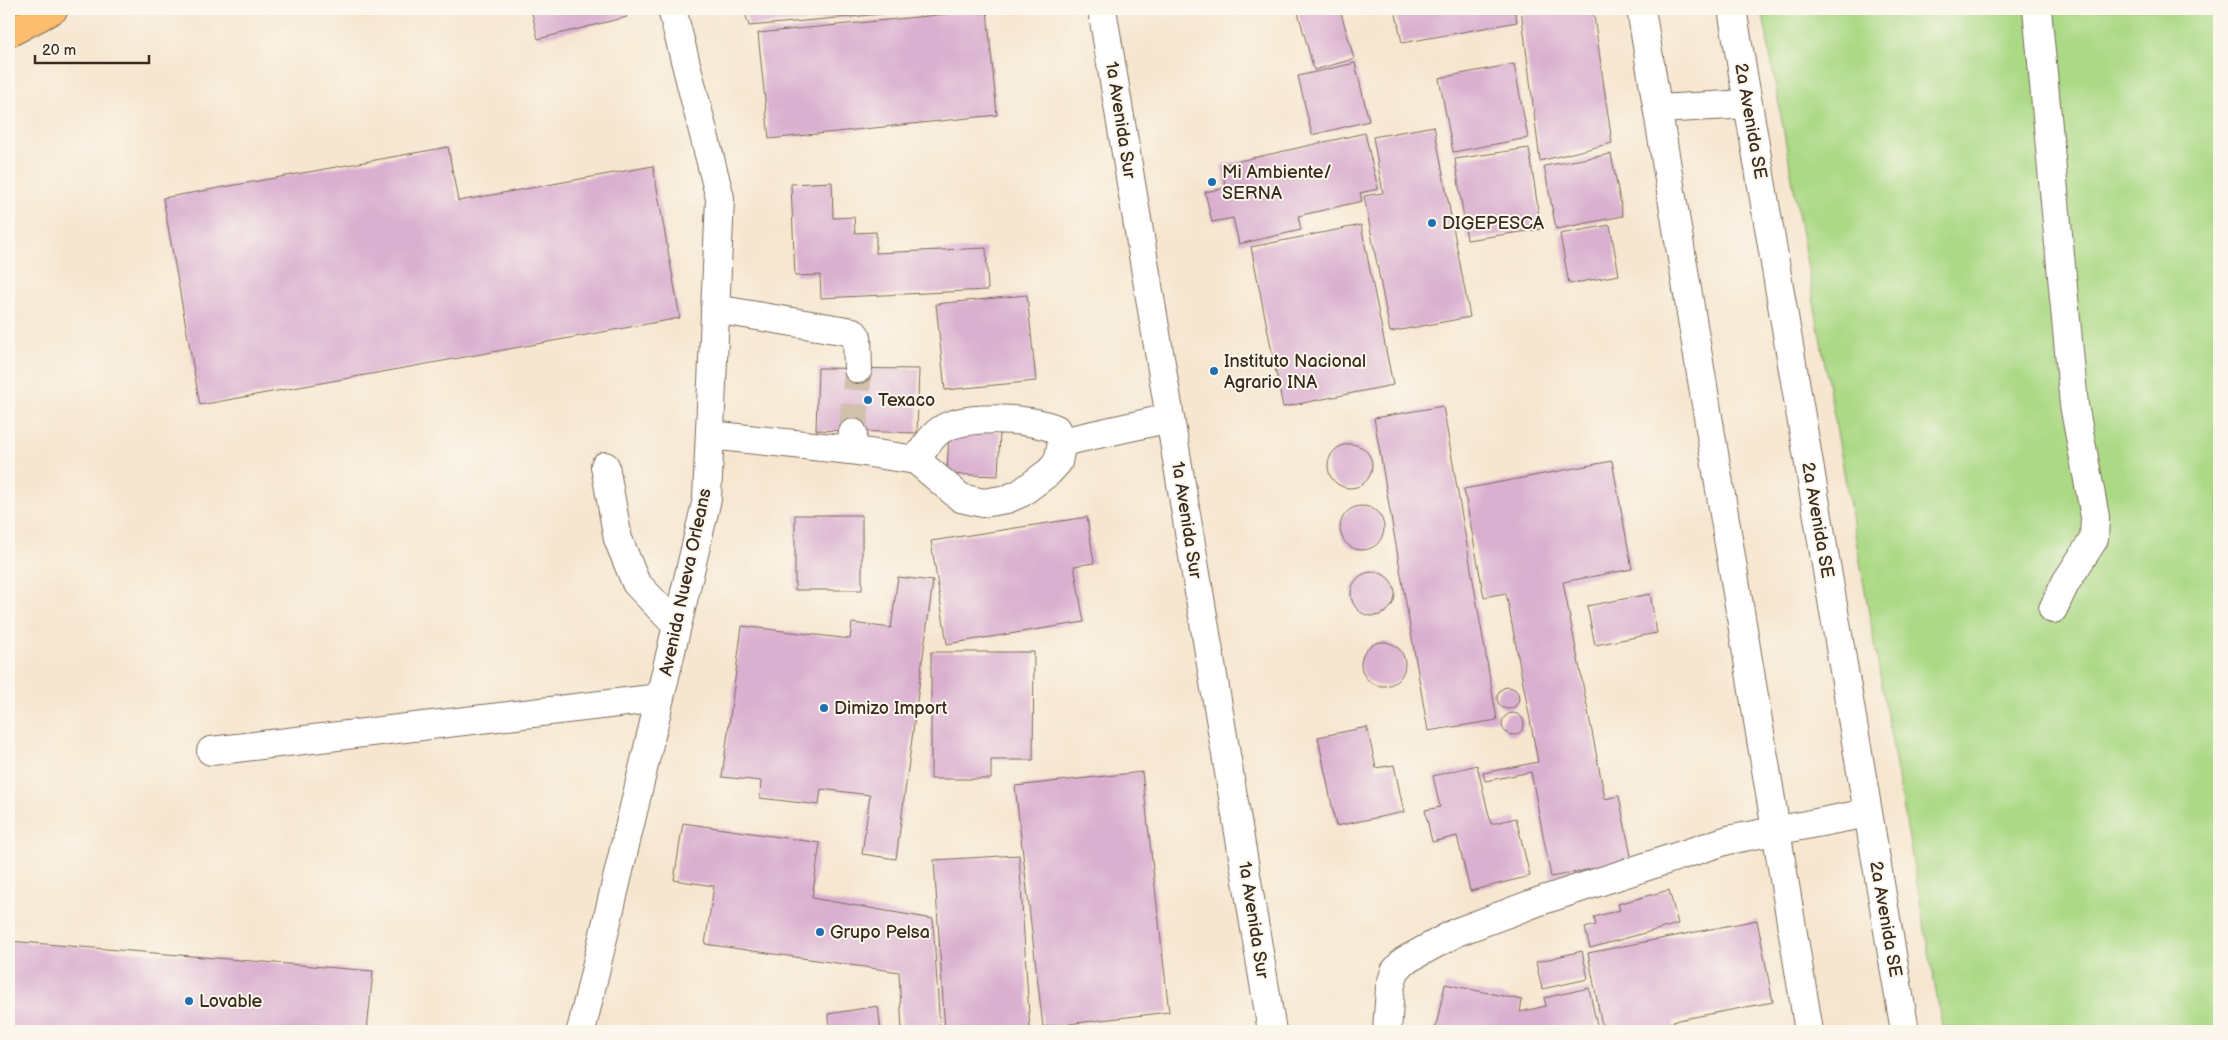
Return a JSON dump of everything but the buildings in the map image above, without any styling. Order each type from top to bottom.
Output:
[{"type":"highway","points":[[9,33],[54,9]]},
{"type":"street","name":"Avenida Nueva Orleans","points":[[581,1031],[707,499],[720,198],[672,9]]},
{"type":"street","name":"1a Avenida Sur","points":[[1102,9],[1272,1031]]},
{"type":"street","points":[[1642,9],[1810,1031]]},
{"type":"street","name":"2a Avenida SE","points":[[1732,9],[1905,1031]]},
{"type":"street","points":[[2037,9],[2074,405],[2095,517],[2094,539],[2066,582],[2053,609]]},
{"type":"street","points":[[1658,109],[1748,104]]},
{"type":"street","points":[[715,309],[853,332],[857,338],[858,368]]},
{"type":"street","points":[[1062,442],[1170,418]]},
{"type":"street","points":[[710,435],[852,441],[916,460],[961,498],[983,503],[1007,499],[1021,493],[1050,472],[1058,462],[1062,442],[1056,428],[1043,423],[990,419],[958,422],[938,431],[916,460]]},
{"type":"street","points":[[605,466],[618,539],[636,583],[677,626]]},
{"type":"street","points":[[211,751],[660,698]]},
{"type":"street","points":[[1387,1031],[1390,988],[1395,971],[1404,961],[1457,932],[1540,901],[1728,840],[1868,813]]},
{"type":"green space","points":[[1762,9],[2213,9],[2219,42],[2219,1031],[1943,1031]]},
{"type":"tunnel","points":[[853,432],[858,369]]},
{"type":"place","name":"Mi Ambiente/ SERNA","points":[[1212,182]]},
{"type":"place","name":"DIGEPESCA","points":[[1432,223]]},
{"type":"place","name":"Instituto Nacional Agrario INA","points":[[1214,371]]},
{"type":"place","name":"Texaco","points":[[868,400]]},
{"type":"place","name":"Dimizo Import","points":[[824,708]]},
{"type":"place","name":"Grupo Pelsa","points":[[820,932]]},
{"type":"place","name":"Lovable","points":[[189,1001]]}]
